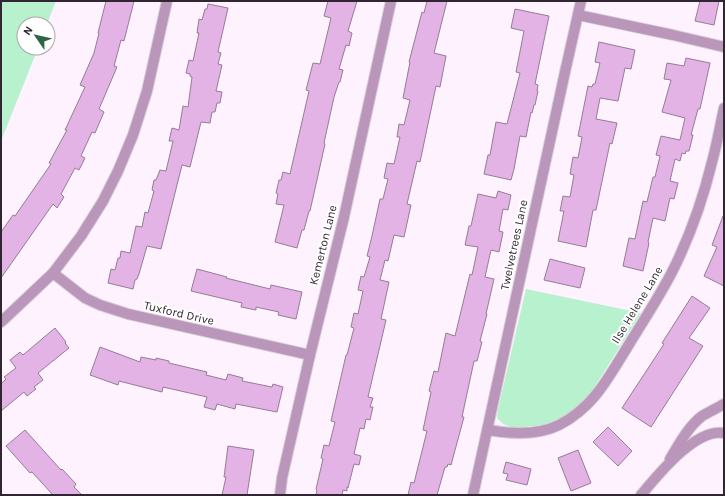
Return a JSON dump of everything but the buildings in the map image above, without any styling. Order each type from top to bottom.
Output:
[{"type":"street","points":[[1,322],[53,273],[81,236],[103,200],[118,171],[133,135],[147,91],[167,1]]},
{"type":"street","name":"Kemerton Lane","points":[[280,495],[282,478],[344,216],[391,1]]},
{"type":"street","name":"Twelvetrees Lane","points":[[473,495],[581,1]]},
{"type":"street","points":[[578,15],[724,47]]},
{"type":"street","name":"Ilse Helene Lane","points":[[488,430],[505,433],[540,432],[557,426],[574,417],[587,406],[601,390],[666,283],[684,247],[705,188],[724,108]]},
{"type":"street","name":"Tuxford Drive","points":[[53,273],[85,298],[114,310],[310,356]]},
{"type":"street","points":[[664,469],[680,442],[695,422],[724,404]]},
{"type":"street","points":[[641,495],[664,469],[689,445],[705,436],[724,433]]},
{"type":"green space","points":[[1,1],[56,1],[50,16],[16,16],[16,56],[35,56],[1,141]]},
{"type":"green space","points":[[526,289],[641,313],[592,391],[577,408],[561,420],[544,425],[511,427],[503,424],[497,418]]}]
